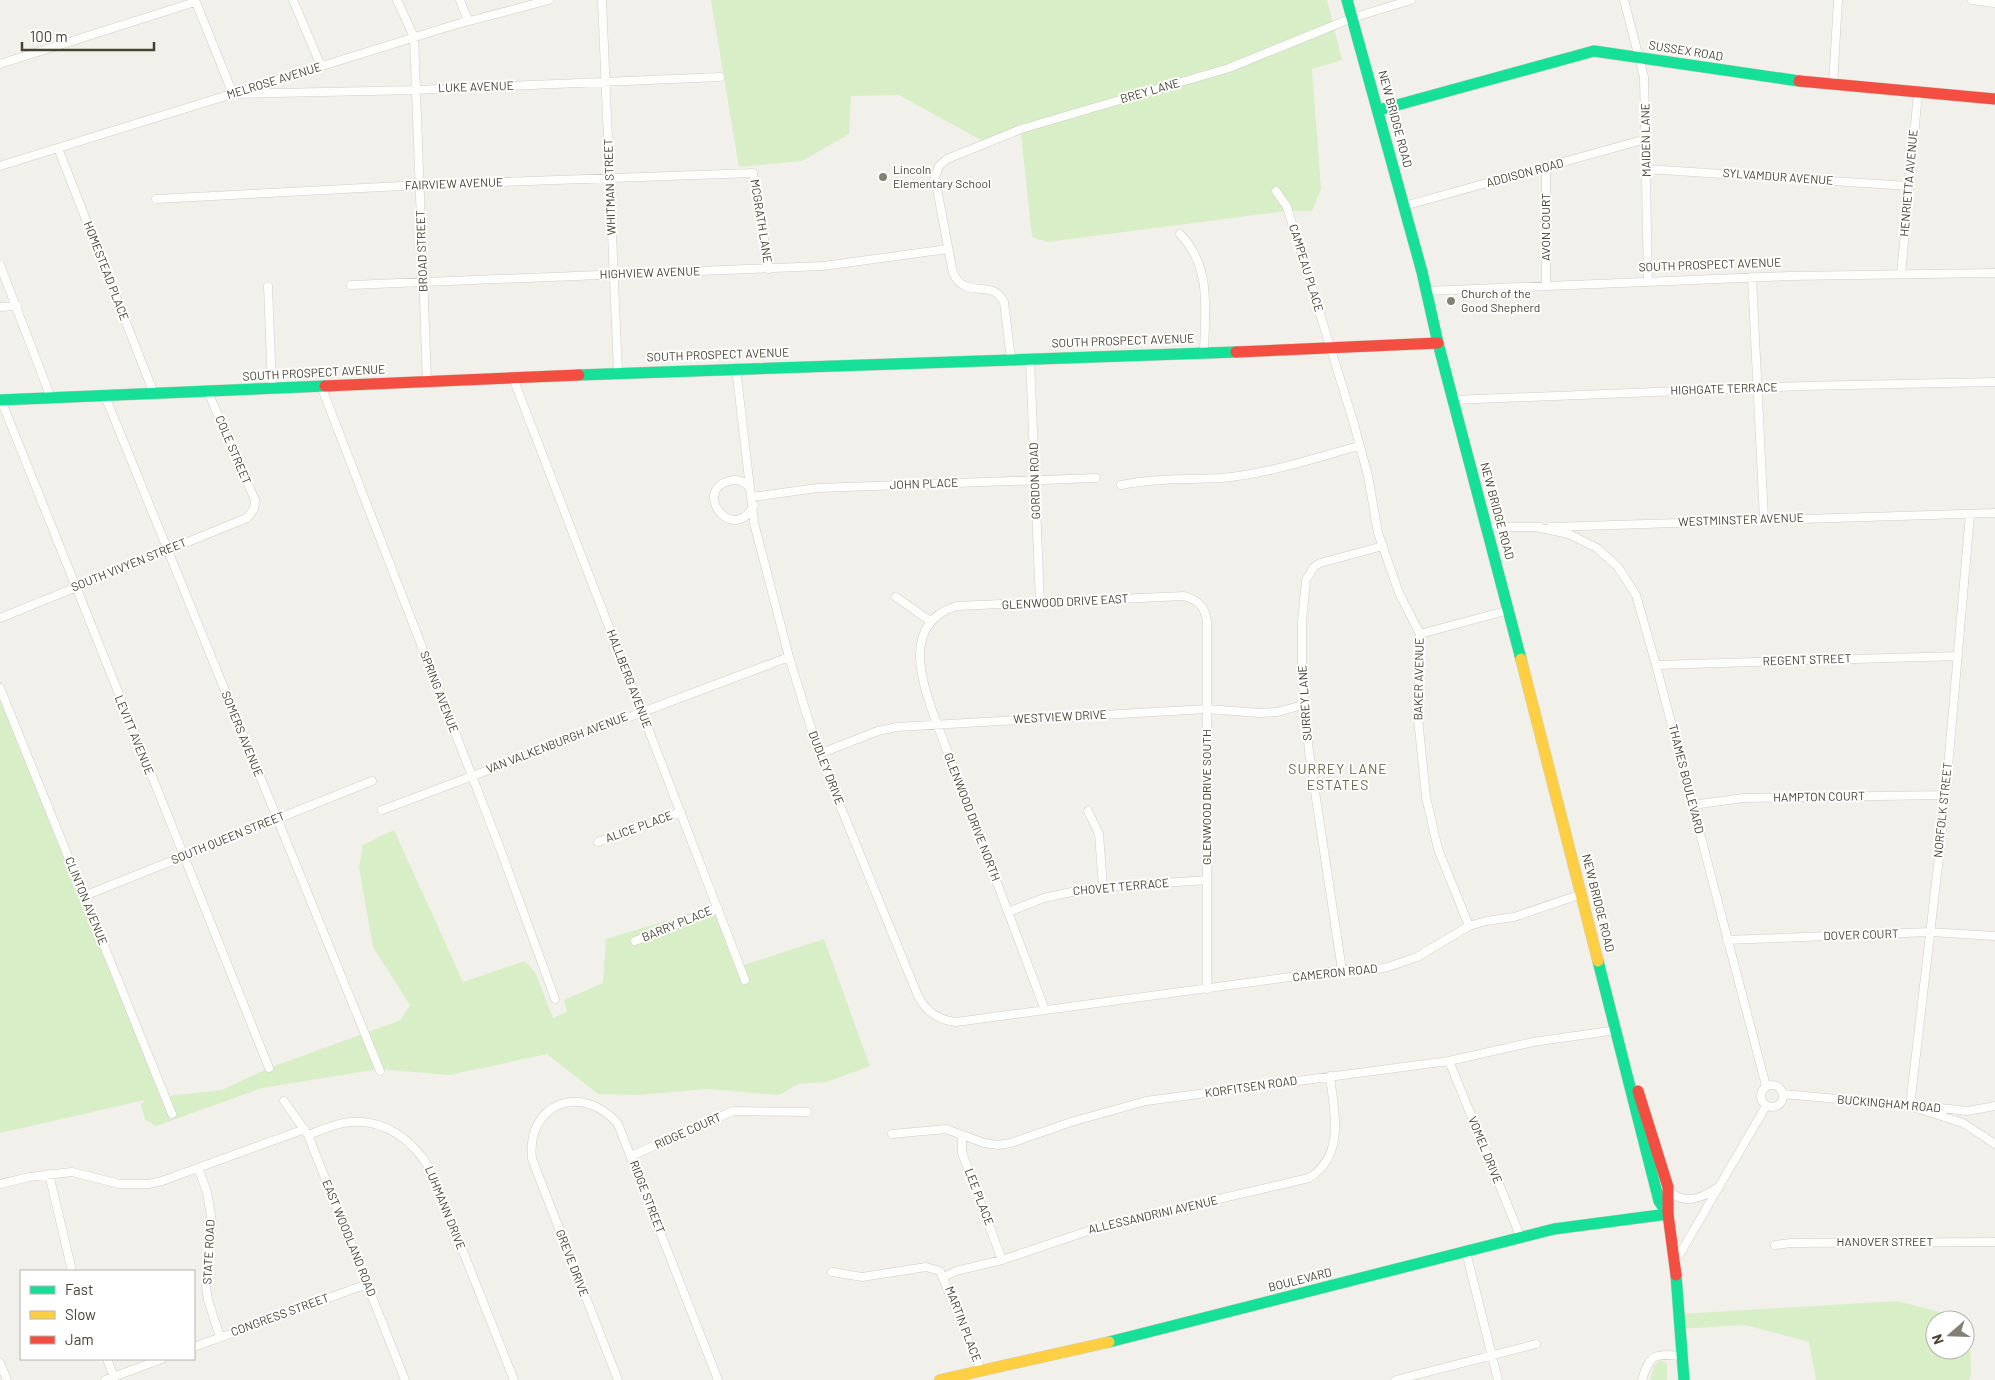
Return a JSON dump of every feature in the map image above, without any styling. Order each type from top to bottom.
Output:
[{"type":"street","points":[[293,0],[321,66]]},
{"type":"street","points":[[397,0],[414,37]]},
{"type":"street","points":[[460,0],[468,21]]},
{"type":"street","name":"MELROSE AVENUE","points":[[0,166],[414,37],[549,0]]},
{"type":"street","name":"WHITMAN STREET","points":[[602,0],[618,373]]},
{"type":"street","name":"NEW BRIDGE ROAD","points":[[1347,0],[1379,110],[1617,1030],[1623,1043],[1668,1187],[1668,1214],[1680,1314],[1684,1380]]},
{"type":"street","name":"BREY LANE","points":[[948,249],[934,178],[939,166],[947,159],[1021,129],[1229,68],[1352,18],[1411,0]]},
{"type":"street","name":"MAIDEN LANE","points":[[1624,0],[1644,77],[1648,282]]},
{"type":"street","points":[[1833,85],[1838,0]]},
{"type":"street","points":[[1972,0],[1995,3]]},
{"type":"street","points":[[0,64],[195,1],[233,94]]},
{"type":"street","name":"BROAD STREET","points":[[414,37],[427,381]]},
{"type":"street","name":"SUSSEX ROAD","points":[[1379,110],[1581,53],[1606,51],[1758,76],[1833,85],[1995,99]]},
{"type":"street","name":"LUKE AVENUE","points":[[233,94],[416,90],[720,77]]},
{"type":"street","name":"HENRIETTA AVENUE","points":[[1901,274],[1918,92]]},
{"type":"street","name":"ADDISON ROAD","points":[[1404,206],[1646,139]]},
{"type":"street","name":"HOMESTEAD PLACE","points":[[58,148],[154,394]]},
{"type":"street","name":"AVON COURT","points":[[1546,167],[1546,286]]},
{"type":"street","name":"SYLVAMDUR AVENUE","points":[[1646,169],[1909,186]]},
{"type":"street","name":"FAIRVIEW AVENUE","points":[[156,199],[420,185],[753,173]]},
{"type":"street","name":"MCGRATH LANE","points":[[753,173],[769,269]]},
{"type":"street","name":"CAMPEAU PLACE","points":[[1276,191],[1287,207],[1330,348]]},
{"type":"street","points":[[1180,234],[1193,250],[1203,274],[1204,352]]},
{"type":"street","points":[[948,249],[953,273],[961,285],[975,290],[991,289],[1001,296],[1004,302],[1011,359]]},
{"type":"street","name":"HIGHVIEW AVENUE","points":[[351,285],[769,269],[866,262],[948,249]]},
{"type":"street","points":[[0,265],[52,398]]},
{"type":"street","name":"SOUTH PROSPECT AVENUE","points":[[1426,291],[1752,278],[1995,273]]},
{"type":"street","points":[[1752,278],[1764,519]]},
{"type":"street","points":[[268,286],[272,388]]},
{"type":"street","points":[[0,307],[17,306]]},
{"type":"street","name":"SOUTH PROSPECT AVENUE","points":[[0,400],[736,368],[1438,343]]},
{"type":"street","name":"BAKER AVENUE","points":[[1330,348],[1359,446],[1383,546],[1399,593],[1420,634],[1418,718],[1426,797],[1438,849],[1469,926]]},
{"type":"street","name":"GORDON ROAD","points":[[1030,358],[1040,603]]},
{"type":"street","name":"DUDLEY DRIVE","points":[[736,368],[753,501],[754,523],[789,656],[820,754],[918,996],[928,1011],[935,1016]]},
{"type":"street","name":"HALLBERG AVENUE","points":[[513,378],[745,980]]},
{"type":"street","name":"HIGHGATE TERRACE","points":[[1453,400],[1758,388],[1995,382]]},
{"type":"street","name":"SPRING AVENUE","points":[[321,386],[472,776],[555,999]]},
{"type":"street","name":"COLE STREET","points":[[208,392],[255,500],[254,509]]},
{"type":"street","name":"SOMERS AVENUE","points":[[105,396],[380,1071]]},
{"type":"street","name":"LEVITT AVENUE","points":[[0,400],[269,1068]]},
{"type":"street","points":[[1122,485],[1142,481],[1237,475],[1276,468],[1359,446]]},
{"type":"street","name":"JOHN PLACE","points":[[753,501],[818,488],[1096,478]]},
{"type":"street","points":[[750,488],[740,480],[727,481],[717,490],[715,503],[721,515],[733,520],[746,516],[753,501]]},
{"type":"street","name":"SOUTH VIVYEN STREET","points":[[0,618],[247,518],[254,509]]},
{"type":"street","name":"NORFOLK STREET","points":[[1910,1106],[1946,795],[1970,514]]},
{"type":"street","name":"WESTMINSTER AVENUE","points":[[1487,527],[1995,514]]},
{"type":"street","name":"THAMES BOULEVARD","points":[[1536,527],[1561,532],[1584,541],[1602,553],[1618,567],[1628,580],[1642,608],[1766,1086]]},
{"type":"street","name":"SURREY LANE","points":[[1342,970],[1309,752],[1304,705],[1302,622],[1309,573],[1320,563],[1383,546]]},
{"type":"street","name":"GLENWOOD DRIVE EAST","points":[[930,621],[947,609],[957,606],[1184,596],[1192,598],[1202,606]]},
{"type":"street","points":[[896,597],[930,621]]},
{"type":"street","name":"GLENWOOD DRIVE SOUTH","points":[[1202,606],[1207,621],[1207,989]]},
{"type":"street","points":[[1420,634],[1509,610]]},
{"type":"street","name":"GLENWOOD DRIVE NORTH","points":[[930,621],[921,638],[920,658],[937,724],[1045,1010]]},
{"type":"street","name":"VAN VALKENBURGH AVENUE","points":[[382,810],[789,656]]},
{"type":"street","name":"REGENT STREET","points":[[1656,665],[1958,656]]},
{"type":"street","name":"CLINTON AVENUE","points":[[0,688],[172,1114]]},
{"type":"street","name":"WESTVIEW DRIVE","points":[[820,754],[878,731],[896,727],[1207,709],[1259,713],[1277,712],[1304,705]]},
{"type":"street","name":"SOUTH QUEEN STREET","points":[[84,896],[372,781]]},
{"type":"street","name":"HAMPTON COURT","points":[[1692,805],[1743,798],[1946,795]]},
{"type":"street","points":[[1088,811],[1099,834],[1103,887]]},
{"type":"street","name":"ALICE PLACE","points":[[598,842],[681,812]]},
{"type":"street","name":"CHOVET TERRACE","points":[[1008,912],[1044,898],[1103,887],[1207,880]]},
{"type":"street","name":"CAMERON ROAD","points":[[935,1016],[956,1022],[1342,970],[1372,970],[1388,967],[1417,957],[1469,926],[1514,917],[1582,894]]},
{"type":"street","name":"BARRY PLACE","points":[[635,941],[718,908]]},
{"type":"street","name":"DOVER COURT","points":[[1727,940],[1930,932],[1995,936]]},
{"type":"street","name":"NEW BRIDGE ROAD","points":[[1617,1030],[1618,1045],[1659,1201],[1668,1214]]},
{"type":"street","name":"KORFITSEN ROAD","points":[[892,1134],[946,1129],[984,1143],[998,1145],[1012,1143],[1072,1122],[1146,1101],[1449,1061],[1533,1042],[1617,1030]]},
{"type":"street","name":"VOMEL DRIVE","points":[[1449,1061],[1521,1238]]},
{"type":"street","name":"ALLESSANDRINI AVENUE","points":[[944,1277],[956,1271],[1002,1260],[1103,1226],[1309,1178],[1325,1166],[1335,1140],[1330,1076]]},
{"type":"street","points":[[1771,1085],[1778,1086],[1783,1094],[1783,1099],[1778,1106],[1771,1108],[1766,1106],[1760,1097],[1762,1090],[1766,1086],[1771,1085]]},
{"type":"street","name":"BUCKINGHAM ROAD","points":[[1783,1094],[1968,1111],[1995,1106]]},
{"type":"street","name":"EAST WOODLAND ROAD","points":[[284,1101],[306,1132],[405,1380]]},
{"type":"street","name":"RIDGE STREET","points":[[531,1144],[532,1137],[541,1118],[557,1106],[580,1101],[598,1106],[618,1124],[718,1380]]},
{"type":"street","points":[[1674,1264],[1766,1106]]},
{"type":"street","points":[[1910,1106],[1964,1123],[1995,1144]]},
{"type":"street","name":"RIDGE COURT","points":[[631,1156],[734,1111],[807,1112]]},
{"type":"street","name":"LUHMANN DRIVE","points":[[0,1184],[49,1174],[78,1173],[120,1184],[162,1181],[306,1132],[344,1123],[367,1123],[394,1131],[416,1148],[432,1173],[514,1380]]},
{"type":"street","name":"LEE PLACE","points":[[962,1135],[962,1153],[1002,1260]]},
{"type":"street","name":"GREVE DRIVE","points":[[531,1144],[532,1159],[618,1380]]},
{"type":"street","name":"STATE ROAD","points":[[198,1168],[211,1213],[212,1238],[206,1287],[208,1300],[220,1337]]},
{"type":"street","points":[[49,1174],[72,1270]]},
{"type":"street","points":[[1668,1187],[1672,1194],[1687,1199],[1702,1197],[1719,1187]]},
{"type":"street","name":"BOULEVARD","points":[[940,1380],[1147,1333],[1581,1224],[1668,1214]]},
{"type":"street","name":"HANOVER STREET","points":[[1775,1245],[1791,1243],[1995,1242]]},
{"type":"street","points":[[1466,1252],[1498,1380]]},
{"type":"street","points":[[832,1272],[862,1278],[926,1267],[940,1271],[944,1277]]},
{"type":"street","name":"MARTIN PLACE","points":[[944,1277],[981,1371]]},
{"type":"street","name":"CONGRESS STREET","points":[[195,1347],[366,1284]]},
{"type":"street","points":[[1396,1380],[1536,1344]]},
{"type":"street","points":[[1642,1380],[1647,1363],[1653,1358],[1662,1355],[1682,1356]]},
{"type":"street","points":[[107,1360],[114,1377]]},
{"type":"street","points":[[106,1380],[159,1360]]},
{"type":"street","points":[[0,1363],[7,1380]]},
{"type":"green space","points":[[711,0],[1327,0],[1342,60],[1312,69],[1321,189],[1312,211],[1285,211],[1047,242],[1032,237],[1021,134],[988,144],[899,95],[851,96],[849,134],[802,161],[739,167]]},
{"type":"green space","points":[[0,680],[168,1096],[222,1090],[269,1068],[401,1020],[410,1005],[373,947],[359,867],[363,845],[394,830],[463,982],[525,961],[536,974],[553,1018],[567,1012],[564,1000],[603,983],[606,939],[715,906],[735,968],[824,939],[870,1066],[827,1082],[798,1084],[779,1095],[707,1089],[639,1095],[598,1094],[547,1054],[449,1075],[379,1069],[262,1088],[156,1126],[145,1120],[141,1105],[145,1100],[0,1133]]},
{"type":"green space","points":[[1898,1301],[1932,1310],[1925,1310],[1925,1360],[1971,1360],[1971,1375],[1969,1380],[1816,1380],[1809,1342],[1745,1325],[1681,1329],[1680,1314]]},
{"type":"green space","points":[[1661,1360],[1667,1364],[1667,1380],[1650,1380],[1654,1366]]},
{"type":"traffic: fast","points":[[1347,0],[1422,272],[1438,343],[1521,659]]},
{"type":"traffic: fast","points":[[1379,110],[1594,51],[1799,81]]},
{"type":"traffic: fast","points":[[579,375],[1236,352]]},
{"type":"traffic: fast","points":[[0,400],[325,386]]},
{"type":"traffic: fast","points":[[1598,961],[1659,1201],[1668,1214]]},
{"type":"traffic: fast","points":[[1109,1342],[1554,1229],[1668,1214]]},
{"type":"traffic: fast","points":[[1676,1275],[1684,1380]]},
{"type":"traffic: slow","points":[[1521,659],[1598,961]]},
{"type":"traffic: slow","points":[[940,1380],[1109,1342]]},
{"type":"traffic: jam","points":[[1799,81],[1995,99]]},
{"type":"traffic: jam","points":[[1236,352],[1438,343]]},
{"type":"traffic: jam","points":[[325,386],[579,375]]},
{"type":"traffic: jam","points":[[1638,1091],[1668,1187],[1668,1214],[1676,1275]]},
{"type":"place","name":"Lincoln Elementary School","points":[[883,177]]},
{"type":"place","name":"Church of the Good Shepherd","points":[[1451,301]]},
{"type":"district","name":"SURREY LANE ESTATES","points":[[1338,778]]}]
